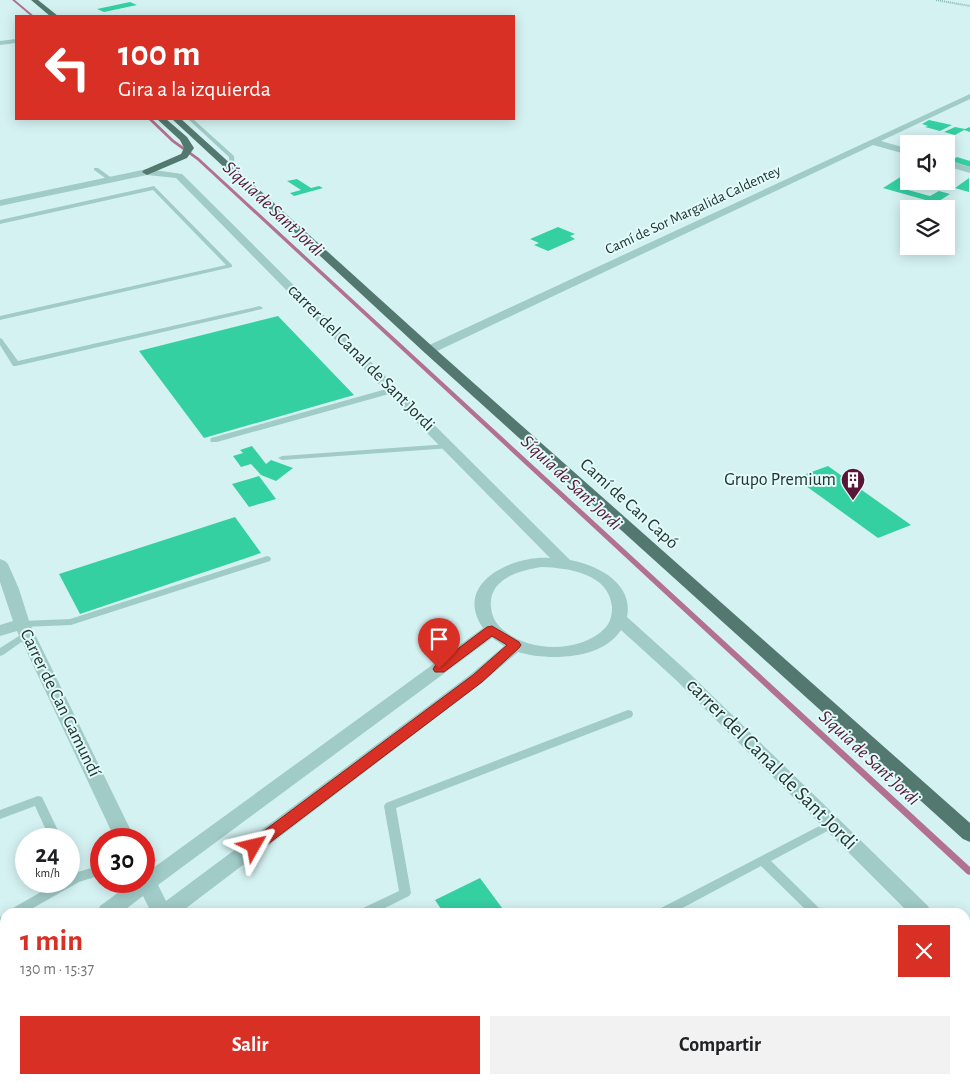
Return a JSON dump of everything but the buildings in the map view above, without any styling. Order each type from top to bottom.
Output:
[{"type":"main road","points":[[34,0],[53,15]]},
{"type":"main road","points":[[147,172],[184,156],[189,148],[184,139],[162,120]]},
{"type":"main road","name":"Camí de Can Capó","points":[[177,120],[429,350],[970,834]]},
{"type":"street","points":[[0,44],[15,41]]},
{"type":"street","name":"Camí de Sor Margalida Caldentey","points":[[429,350],[970,96]]},
{"type":"street","points":[[873,142],[900,150]]},
{"type":"street","points":[[955,166],[970,170]]},
{"type":"street","name":"carrer del Canal de Sant Jordi","points":[[0,203],[147,172],[179,176],[564,563]]},
{"type":"street","points":[[542,562],[564,563],[585,568],[602,578],[615,590],[621,604],[619,619],[611,632],[597,642],[578,649],[557,652],[535,651],[515,645],[492,630],[482,616],[481,600],[487,586],[501,574],[520,566],[542,562]]},
{"type":"street","name":"Carrer de Can Gamundí","points":[[0,564],[25,629],[120,828]]},
{"type":"street","name":"carrer del Canal de Sant Jordi","points":[[619,619],[682,676],[917,908]]},
{"type":"street","points":[[0,631],[25,629]]},
{"type":"street","points":[[155,873],[492,630]]},
{"type":"street","points":[[171,908],[477,678],[515,645]]},
{"type":"street","points":[[112,908],[130,893]]},
{"type":"street","points":[[152,893],[159,908]]},
{"type":"lane","points":[[191,120],[232,157],[232,170]]},
{"type":"lane","points":[[96,169],[110,179]]},
{"type":"lane","points":[[0,222],[154,188],[230,266],[0,318]]},
{"type":"lane","points":[[0,340],[16,364],[260,308]]},
{"type":"lane","points":[[214,440],[393,390]]},
{"type":"lane","points":[[282,458],[448,446]]},
{"type":"lane","points":[[0,654],[25,629],[71,622],[267,559]]},
{"type":"lane","points":[[375,908],[404,893],[390,806],[628,714]]},
{"type":"lane","points":[[0,815],[38,800],[51,828]]},
{"type":"lane","points":[[672,908],[832,824]]},
{"type":"lane","points":[[762,860],[811,908]]},
{"type":"lane","points":[[24,908],[49,893]]},
{"type":"path","points":[[936,0],[970,6]]},
{"type":"waterway","name":"Síquia de Sant Jordi","points":[[13,0],[32,15]]},
{"type":"waterway","name":"Síquia de Sant Jordi","points":[[151,120],[173,141],[198,159],[970,872]]},
{"type":"place","name":"Grupo Premium","points":[[853,501]]},
{"type":"route","points":[[254,846],[477,678],[515,645],[492,630],[439,669]]}]
